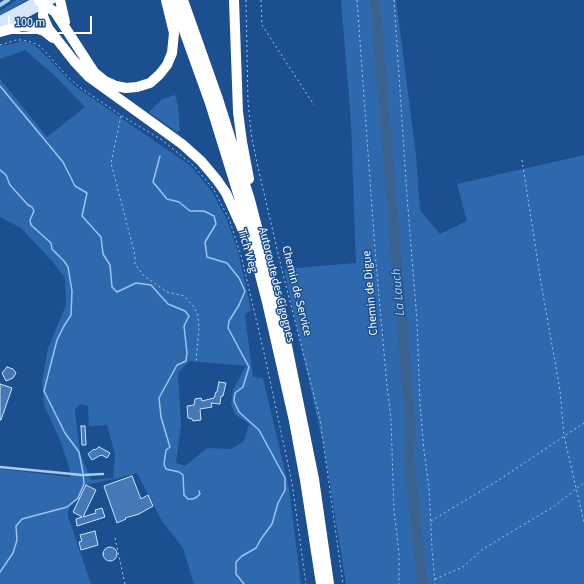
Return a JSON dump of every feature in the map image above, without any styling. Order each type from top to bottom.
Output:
[{"type":"highway","points":[[60,0],[72,37]]},
{"type":"highway","points":[[44,1],[55,12],[94,72],[105,81],[116,86],[126,88],[137,87],[150,83],[159,75],[167,64],[172,53],[174,33],[166,0]]},
{"type":"highway","name":"Autoroute des Cigognes","points":[[173,0],[210,103],[244,213],[279,348],[305,480],[321,584]]},
{"type":"highway","name":"Autoroute des Cigognes","points":[[183,0],[218,99],[250,200],[287,346],[314,479],[330,584]]},
{"type":"highway","points":[[234,0],[238,112],[252,193],[250,200]]},
{"type":"highway","points":[[44,1],[43,16],[48,28],[89,77],[182,144],[201,161],[218,180],[255,256]]},
{"type":"highway","points":[[0,32],[22,26],[32,27],[44,31],[58,41]]},
{"type":"main road","points":[[0,20],[44,1]]},
{"type":"main road","points":[[0,28],[44,1]]},
{"type":"street","points":[[0,6],[8,0]]},
{"type":"lane","points":[[0,468],[86,476],[104,474]]},
{"type":"path","name":"Chemin de Service","points":[[246,0],[248,101],[251,133],[281,266],[320,419],[343,584]]},
{"type":"path","points":[[261,0],[262,25],[314,105]]},
{"type":"path","name":"Chemin de Digue","points":[[357,0],[376,264],[391,418],[394,511],[399,553],[399,584]]},
{"type":"path","points":[[394,0],[417,321],[421,413],[424,452],[429,487],[435,584]]},
{"type":"path","name":"Tich Weg","points":[[0,45],[16,40],[22,40],[40,46],[78,86],[122,116],[162,140],[194,166],[214,190],[229,219],[241,255],[267,365],[292,484],[306,584]]},
{"type":"path","points":[[122,116],[111,162],[135,255],[134,264],[144,276],[167,292],[184,296],[194,307],[198,316],[199,328],[196,362]]},
{"type":"path","points":[[522,160],[541,283],[560,390],[564,436],[584,522]]},
{"type":"path","points":[[431,522],[499,480],[584,423]]},
{"type":"path","points":[[435,579],[463,567],[483,550],[553,507],[584,483]]},
{"type":"path","points":[[115,538],[125,584]]},
{"type":"shaded area","points":[[17,0],[27,0],[0,15],[0,11]]},
{"type":"shaded area","points":[[341,0],[396,0],[416,155],[420,210],[440,234],[467,221],[457,184],[584,155],[584,584],[346,584],[325,453],[284,269],[356,263],[351,123]]},
{"type":"shaded area","points":[[25,41],[34,45],[73,85],[191,166],[212,192],[226,218],[238,251],[251,310],[245,315],[253,377],[263,378],[289,488],[301,584],[194,584],[183,548],[162,521],[137,473],[85,485],[79,499],[70,507],[68,511],[68,516],[91,584],[0,584],[0,469],[70,477],[70,470],[60,440],[44,405],[42,381],[48,348],[66,305],[65,278],[53,262],[21,228],[0,217],[0,79],[47,137],[85,107],[55,76],[25,50],[0,59],[0,46]],"holes":[[[189,361],[246,366],[233,390],[231,404],[235,414],[249,424],[244,441],[231,449],[207,448],[185,466],[176,463],[181,425],[178,373]],[[80,404],[88,406],[89,426],[107,425],[115,454],[113,478],[91,480],[80,453],[75,410]]]},
{"type":"shaded area","points":[[175,95],[178,105],[180,130],[177,132],[149,112],[162,99]]},
{"type":"building","points":[[7,367],[13,369],[16,373],[13,378],[6,381],[2,373]]},
{"type":"building","points":[[219,382],[226,383],[223,396],[221,396],[220,404],[211,403],[212,407],[200,409],[201,420],[193,421],[192,419],[188,418],[187,406],[194,405],[195,399],[201,398],[202,401],[214,398]]},
{"type":"building","points":[[0,384],[12,388],[1,420],[0,420]]},
{"type":"building","points":[[81,426],[85,426],[86,445],[82,445]]},
{"type":"building","points":[[99,447],[110,453],[107,458],[102,455],[92,460],[88,454]]},
{"type":"building","points":[[132,476],[141,499],[148,495],[153,506],[139,514],[125,518],[126,519],[117,523],[104,486]]},
{"type":"building","points":[[86,485],[96,490],[83,517],[96,513],[95,510],[102,508],[105,517],[77,526],[76,519],[82,517],[73,512]]},
{"type":"building","points":[[95,531],[98,545],[81,550],[79,542],[82,541],[80,535]]},
{"type":"building","points":[[110,547],[115,549],[117,554],[115,559],[110,561],[105,559],[103,554],[105,549]]},
{"type":"waterway","name":"La Lauch","points":[[375,0],[410,422],[409,458],[422,584]]},
{"type":"waterway","points":[[0,86],[63,162],[75,186],[87,193],[82,216],[101,237],[103,254],[110,265],[112,287],[117,292],[136,283],[151,285],[168,304],[185,311],[189,316],[184,326],[187,353],[186,361],[177,365],[159,398],[161,417],[170,447],[166,450],[164,464],[166,469],[179,472],[183,475],[184,495],[188,499],[197,497],[200,494],[199,491]]},
{"type":"waterway","points":[[160,156],[153,182],[167,199],[179,202],[190,211],[204,211],[214,216],[216,224],[205,242],[207,257],[227,263],[239,278],[245,291],[239,305],[229,321],[228,328],[249,367],[243,387],[235,393],[234,401],[239,412],[259,430],[285,478],[285,490],[278,503],[272,524],[256,548],[242,556],[236,562],[236,574],[244,584]]},
{"type":"waterway","points":[[0,170],[6,175],[10,185],[28,205],[32,207],[34,211],[30,220],[31,225],[51,243],[52,249],[68,267],[72,291],[71,315],[57,340],[44,391],[65,433],[79,452],[84,484],[78,498],[67,507],[22,519],[16,526],[17,540],[13,553],[0,572]]}]
